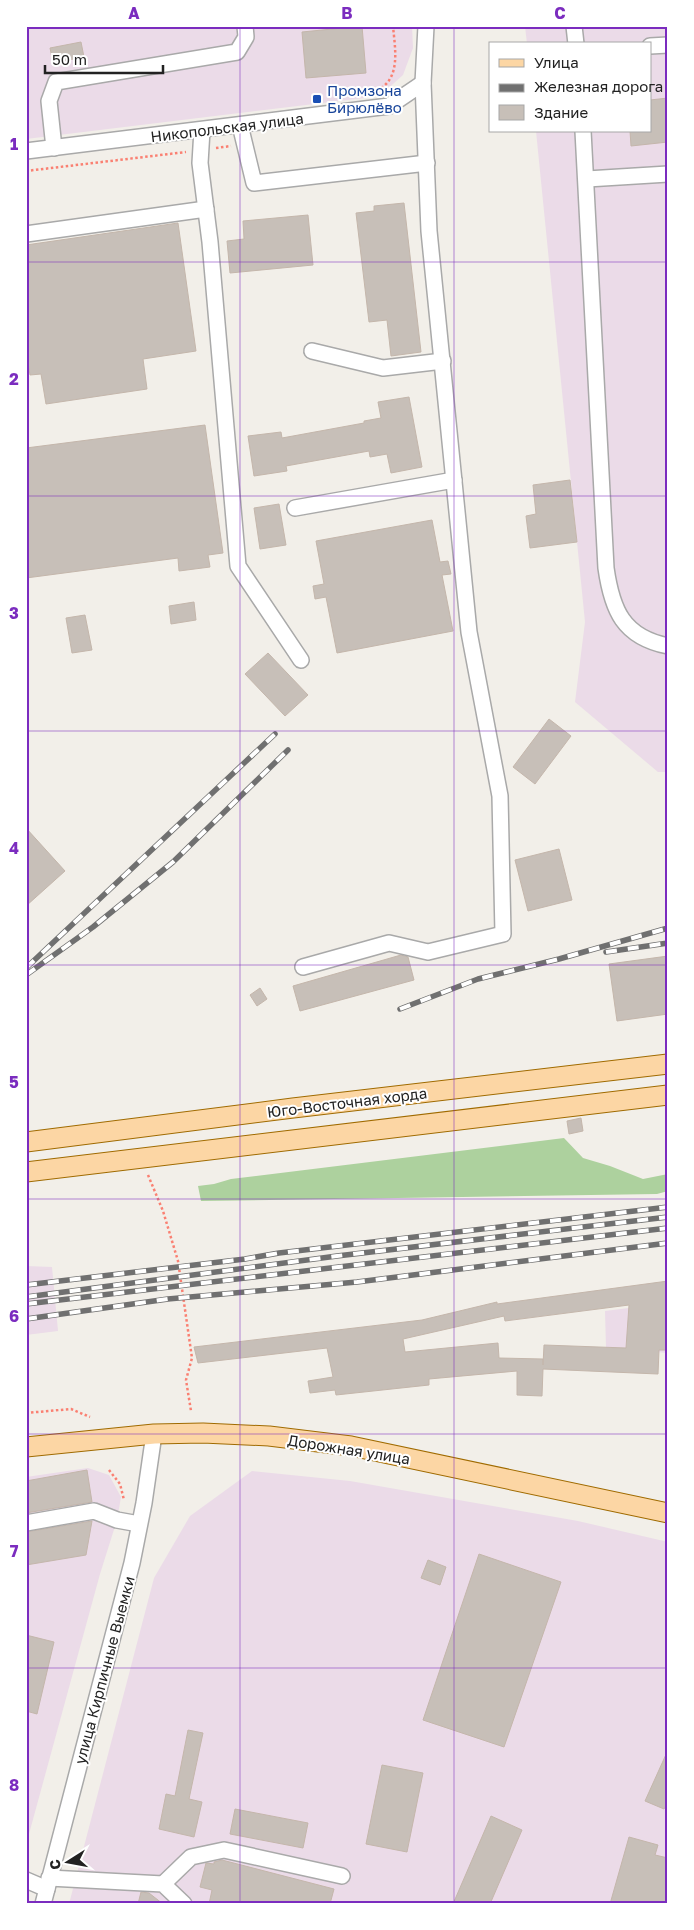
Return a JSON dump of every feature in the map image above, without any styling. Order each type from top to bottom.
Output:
[{"type":"main road","name":"Юго-Восточная хорда","points":[[26,1142],[668,1064]]},
{"type":"main road","name":"Юго-Восточная хорда","points":[[26,1172],[668,1094]]},
{"type":"main road","name":"Дорожная улица","points":[[26,1448],[154,1434],[203,1433],[269,1436],[351,1446],[668,1512]]},
{"type":"street","points":[[54,148],[49,101],[56,82],[237,52],[246,38],[245,26]]},
{"type":"street","points":[[303,967],[389,943],[428,952],[503,934],[500,796],[469,632],[444,361],[429,231],[423,83],[426,26]]},
{"type":"street","points":[[574,26],[576,42]]},
{"type":"street","points":[[652,46],[668,45]]},
{"type":"street","name":"Никопольская улица","points":[[26,151],[389,106],[423,83]]},
{"type":"street","points":[[240,125],[254,183],[427,163]]},
{"type":"street","points":[[202,130],[200,163],[206,209],[238,566],[301,660]]},
{"type":"street","points":[[583,132],[606,568],[610,594],[620,618],[636,633],[653,643],[668,646]]},
{"type":"street","points":[[587,179],[668,174]]},
{"type":"street","points":[[26,234],[206,209]]},
{"type":"street","points":[[312,351],[383,368],[444,361]]},
{"type":"street","points":[[295,508],[454,480]]},
{"type":"street","name":"улица Кирпичные Выемки","points":[[43,1904],[132,1564],[144,1503],[154,1434]]},
{"type":"street","points":[[26,1523],[94,1511],[117,1520],[139,1524]]},
{"type":"street","points":[[163,1884],[190,1857],[224,1850],[342,1876]]},
{"type":"street","points":[[26,1880],[48,1883],[163,1884],[184,1904]]},
{"type":"path","points":[[336,96],[374,91],[389,81],[396,63],[393,26]]},
{"type":"path","points":[[26,171],[244,144]]},
{"type":"path","points":[[140,1158],[163,1210],[178,1261],[192,1358],[186,1380],[191,1411]]},
{"type":"path","points":[[26,1413],[71,1409],[90,1417]]},
{"type":"path","points":[[109,1470],[120,1484],[124,1500]]},
{"type":"shaded area","points":[[26,26],[412,26],[413,48],[403,75],[383,93],[364,98],[26,139]]},
{"type":"shaded area","points":[[525,26],[668,26],[668,772],[658,772],[575,702],[585,622],[536,132],[652,132],[652,42],[527,42]]},
{"type":"shaded area","points":[[26,1266],[52,1267],[58,1331],[26,1335]]},
{"type":"shaded area","points":[[668,1303],[668,1353],[606,1348],[605,1311]]},
{"type":"shaded area","points":[[88,1468],[109,1475],[121,1497],[117,1520],[100,1574],[26,1845],[26,1477]]},
{"type":"shaded area","points":[[252,1471],[350,1481],[578,1521],[668,1542],[668,1904],[69,1904],[154,1578],[190,1516]]},
{"type":"green space","points":[[564,1138],[583,1158],[643,1179],[668,1174],[668,1191],[657,1194],[201,1201],[198,1186],[231,1179]]},
{"type":"building","points":[[362,26],[366,73],[306,78],[302,32]]},
{"type":"building","points":[[81,42],[84,57],[53,63],[50,48]]},
{"type":"building","points":[[668,98],[668,142],[631,146],[630,132],[652,132],[652,100]]},
{"type":"building","points":[[404,203],[421,352],[391,356],[387,320],[369,322],[356,213],[374,211],[374,206]]},
{"type":"building","points":[[308,215],[313,265],[230,273],[227,241],[244,239],[243,221]]},
{"type":"building","points":[[178,223],[196,351],[143,359],[147,389],[46,404],[41,374],[30,375],[26,352],[26,245]]},
{"type":"building","points":[[409,397],[422,467],[391,473],[387,454],[370,457],[369,451],[286,466],[287,471],[254,476],[248,436],[281,432],[282,438],[364,423],[364,421],[381,418],[378,402]]},
{"type":"building","points":[[205,425],[223,553],[208,555],[210,567],[179,571],[178,558],[26,578],[26,448]]},
{"type":"building","points":[[570,480],[577,542],[530,548],[526,516],[536,514],[533,485]]},
{"type":"building","points":[[279,504],[286,545],[260,549],[254,508]]},
{"type":"building","points":[[432,520],[440,562],[448,561],[451,574],[442,575],[453,631],[337,653],[326,597],[315,599],[313,586],[324,584],[316,541]]},
{"type":"building","points":[[194,602],[196,620],[171,624],[169,606]]},
{"type":"building","points":[[85,615],[92,650],[72,653],[66,618]]},
{"type":"building","points":[[268,653],[308,695],[285,716],[245,674]]},
{"type":"building","points":[[549,719],[571,736],[535,784],[513,767]]},
{"type":"building","points":[[26,828],[65,871],[26,906]]},
{"type":"building","points":[[559,849],[572,900],[528,911],[515,860]]},
{"type":"building","points":[[401,955],[408,957],[414,980],[300,1011],[293,986]]},
{"type":"building","points":[[668,956],[668,1014],[617,1021],[609,964]]},
{"type":"building","points":[[260,988],[267,999],[257,1006],[250,995]]},
{"type":"building","points":[[581,1118],[583,1131],[569,1134],[567,1121]]},
{"type":"building","points":[[668,1281],[668,1350],[659,1350],[658,1374],[543,1369],[542,1396],[517,1395],[517,1371],[429,1379],[429,1385],[336,1395],[335,1390],[310,1393],[308,1381],[333,1377],[327,1348],[198,1363],[194,1347],[422,1320],[497,1302],[497,1304]],"holes":[[[629,1305],[626,1348],[544,1345],[543,1365],[543,1359],[499,1358],[498,1343],[405,1352],[403,1339],[504,1316],[505,1321]]]},
{"type":"building","points":[[87,1470],[92,1502],[26,1513],[26,1481]]},
{"type":"building","points":[[92,1521],[86,1555],[26,1565],[26,1532]]},
{"type":"building","points":[[479,1554],[561,1582],[504,1747],[423,1720]]},
{"type":"building","points":[[428,1560],[446,1567],[440,1585],[421,1578]]},
{"type":"building","points":[[26,1635],[54,1642],[37,1714],[26,1711]]},
{"type":"building","points":[[188,1730],[203,1733],[189,1799],[202,1802],[194,1837],[159,1829],[166,1794],[175,1796]]},
{"type":"building","points":[[668,1750],[668,1802],[664,1809],[645,1801]]},
{"type":"building","points":[[382,1765],[423,1773],[407,1852],[366,1844]]},
{"type":"building","points":[[235,1809],[308,1823],[303,1848],[230,1834]]},
{"type":"building","points":[[491,1816],[522,1830],[490,1904],[453,1904]]},
{"type":"building","points":[[629,1837],[658,1845],[655,1855],[668,1858],[668,1904],[610,1904]]},
{"type":"building","points":[[222,1860],[334,1889],[330,1904],[209,1904],[212,1890],[200,1887],[206,1863],[214,1864],[214,1862]]},
{"type":"building","points":[[141,1892],[149,1893],[163,1904],[138,1904]]},
{"type":"railway","points":[[26,968],[275,734]]},
{"type":"railway","points":[[26,975],[93,927],[173,862],[288,750]]},
{"type":"railway","points":[[400,1009],[478,979],[559,959],[668,928]]},
{"type":"railway","points":[[606,952],[668,943]]},
{"type":"railway","points":[[26,1285],[668,1207]]},
{"type":"railway","points":[[26,1297],[337,1256],[668,1217]]},
{"type":"railway","points":[[26,1304],[668,1228]]},
{"type":"railway","points":[[26,1319],[168,1299],[357,1282],[668,1243]]},
{"type":"place","name":"Промзона Бирюлёво","points":[[317,99]]}]
